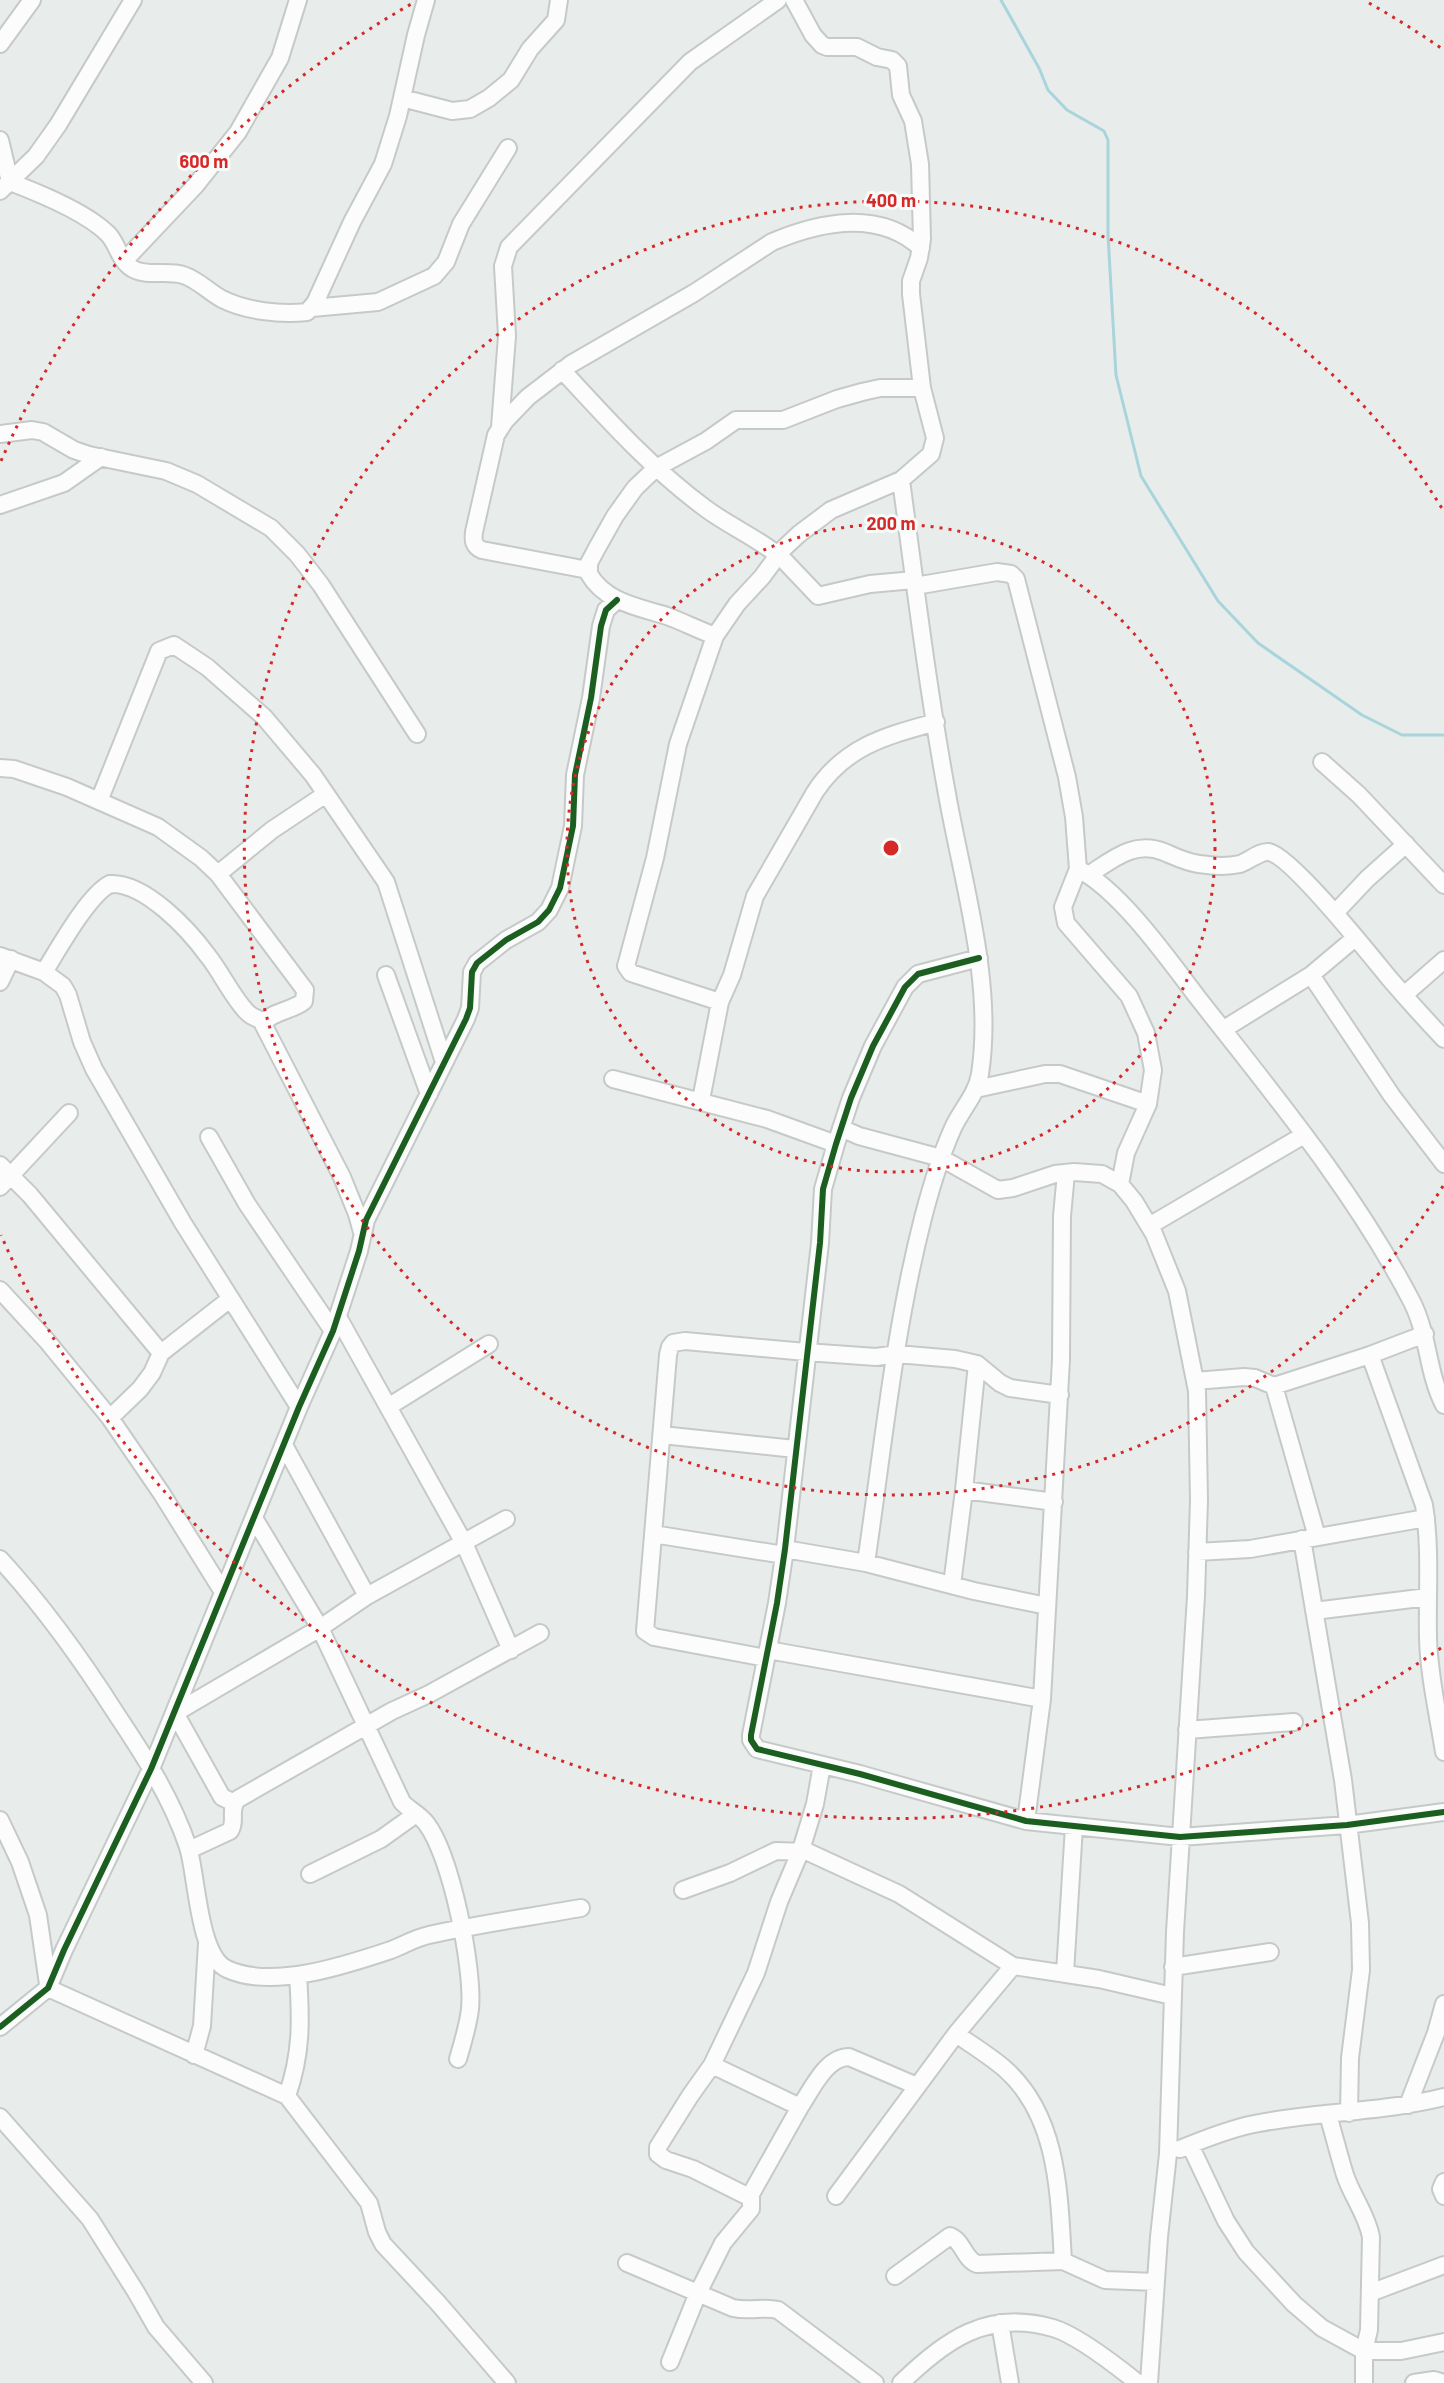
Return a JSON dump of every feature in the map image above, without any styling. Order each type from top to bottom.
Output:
[{"type":"street","points":[[0,44],[32,0]]},
{"type":"street","points":[[5,187],[36,156],[58,125],[133,0]]},
{"type":"street","points":[[124,261],[195,186],[238,132],[280,58],[298,0]]},
{"type":"street","points":[[312,308],[352,222],[383,164],[426,0]]},
{"type":"street","points":[[402,98],[453,111],[470,108],[489,98],[512,80],[530,49],[556,20],[559,0]]},
{"type":"street","points":[[588,570],[482,550],[475,545],[474,532],[500,427],[507,336],[503,266],[508,246],[690,62],[778,0]]},
{"type":"street","points":[[720,1002],[631,973],[626,966],[655,858],[678,744],[715,636],[737,604],[799,534],[831,510],[901,480],[927,459],[934,446],[933,427],[922,388],[911,294],[911,281],[921,248],[920,164],[913,121],[901,95],[898,66],[892,60],[877,57],[857,46],[827,47],[822,45],[813,35],[794,0]]},
{"type":"street","points":[[0,140],[5,187]]},
{"type":"street","points":[[5,187],[44,195],[91,221],[107,233],[124,261],[133,269],[143,272],[184,275],[220,298],[248,308],[304,313],[312,308],[378,302],[434,276],[446,262],[461,225],[508,148]]},
{"type":"street","points":[[500,427],[528,397],[562,370],[694,293],[772,242],[808,228],[840,222],[868,224],[900,234],[911,239],[921,248]]},
{"type":"street","points":[[562,370],[656,468],[704,507],[763,543],[818,596],[870,584],[914,583],[998,572],[1014,576],[1068,777],[1084,872],[1109,891],[1160,950],[1224,1029],[1323,1160],[1394,1268],[1413,1305],[1425,1334],[1433,1380],[1444,1405]]},
{"type":"street","points":[[588,570],[615,516],[635,488],[656,468],[706,441],[736,420],[744,418],[783,420],[862,392],[880,388],[922,388]]},
{"type":"street","points":[[0,434],[32,430],[43,432],[74,450],[166,471],[197,484],[271,528],[297,554],[321,585],[417,734]]},
{"type":"street","points":[[0,505],[64,483],[101,457]]},
{"type":"street","points":[[866,1563],[909,1277],[941,1158],[960,1112],[976,1089],[980,1076],[981,1057],[980,958],[956,842],[936,722],[914,583],[901,480]]},
{"type":"street","points":[[588,570],[593,581],[606,594],[617,600],[642,610],[667,616],[715,636]]},
{"type":"street","points":[[0,2027],[48,1988],[151,1769],[335,1324],[372,1205],[470,1008],[472,972],[477,963],[506,940],[538,922],[549,910],[560,888],[573,826],[575,775],[591,698],[601,626],[606,610],[617,600]]},
{"type":"street","points":[[99,801],[159,651],[174,645],[207,667],[256,710],[326,794],[386,882],[444,1062]]},
{"type":"street","points":[[701,1100],[720,1002],[732,975],[755,896],[825,778],[851,754],[872,741],[936,722]]},
{"type":"street","points":[[1322,762],[1359,795],[1444,885]]},
{"type":"street","points":[[0,768],[14,769],[67,787],[158,827],[218,874],[305,990],[304,1001],[299,1005],[264,1022]]},
{"type":"street","points":[[218,874],[272,830],[326,794]]},
{"type":"street","points":[[1335,913],[1367,879],[1406,844]]},
{"type":"street","points":[[1120,1184],[1126,1153],[1148,1104],[1153,1070],[1146,1033],[1130,996],[1066,923],[1063,907],[1084,872],[1131,849],[1144,847],[1156,849],[1181,861],[1224,866],[1239,864],[1269,852],[1286,862],[1335,913],[1444,1039]]},
{"type":"street","points":[[44,972],[73,926],[98,894],[110,885],[126,885],[153,901],[173,917],[208,955],[248,1013],[264,1022]]},
{"type":"street","points":[[1224,1029],[1311,975],[1356,938]]},
{"type":"street","points":[[0,982],[6,958],[44,972],[63,986],[94,1069],[183,1223],[299,1407]]},
{"type":"street","points":[[980,958],[918,974],[905,987],[873,1046],[838,1136],[823,1189],[820,1244],[784,1552],[751,1735],[752,1744],[757,1749],[1026,1821],[1180,1837],[1347,1825],[1444,1812]]},
{"type":"street","points":[[1404,995],[1444,960]]},
{"type":"street","points":[[386,975],[429,1094]]},
{"type":"street","points":[[1311,975],[1392,1096],[1444,1164]]},
{"type":"street","points":[[264,1022],[265,1028],[342,1177],[362,1233]]},
{"type":"street","points":[[976,1089],[1045,1074],[1060,1074],[1148,1104]]},
{"type":"street","points":[[613,1079],[767,1119],[838,1136],[859,1136],[941,1158],[998,1190],[1066,1173],[1102,1174],[1120,1184],[1134,1201],[1149,1226],[1177,1291],[1197,1391],[1199,1500],[1194,1641],[1173,1967],[1168,2154],[1149,2383]]},
{"type":"street","points":[[69,1113],[3,1175],[30,1195],[161,1353]]},
{"type":"street","points":[[1149,1226],[1304,1135]]},
{"type":"street","points":[[209,1137],[246,1204],[335,1324],[388,1407],[464,1543],[511,1650]]},
{"type":"street","points":[[1026,1821],[1042,1699],[1060,1395],[1062,1216],[1066,1173]]},
{"type":"street","points":[[0,1290],[47,1341],[110,1418],[162,1494],[223,1592]]},
{"type":"street","points":[[110,1418],[140,1389],[152,1373],[161,1353],[230,1299]]},
{"type":"street","points":[[1195,1382],[1244,1377],[1255,1378],[1274,1386],[1371,1355],[1425,1334]]},
{"type":"street","points":[[1042,1699],[654,1637],[647,1634],[644,1627],[668,1355],[673,1342],[685,1341],[876,1357],[897,1354],[955,1359],[977,1364],[1000,1383],[1010,1388],[1060,1395]]},
{"type":"street","points":[[388,1407],[489,1344]]},
{"type":"street","points":[[1371,1355],[1412,1469],[1426,1518],[1428,1641],[1444,1752]]},
{"type":"street","points":[[952,1585],[977,1364]]},
{"type":"street","points":[[1274,1386],[1310,1538],[1314,1611],[1343,1780],[1360,1923],[1361,1970],[1350,2058],[1349,2113]]},
{"type":"street","points":[[662,1436],[795,1449]]},
{"type":"street","points":[[284,1445],[367,1596]]},
{"type":"street","points":[[964,1490],[1054,1502]]},
{"type":"street","points":[[254,1518],[320,1628],[402,1802],[425,1822],[445,1866],[463,1929],[470,2008],[458,2059]]},
{"type":"street","points":[[1197,1552],[1250,1549],[1426,1518]]},
{"type":"street","points":[[175,1713],[320,1628],[367,1596],[506,1520]]},
{"type":"street","points":[[653,1534],[866,1563],[1047,1606]]},
{"type":"street","points":[[0,1559],[62,1634],[108,1701],[151,1769],[176,1816],[189,1850],[207,1942],[202,2026],[194,2055]]},
{"type":"street","points":[[1314,1611],[1428,1598]]},
{"type":"street","points":[[234,1803],[367,1725],[540,1633]]},
{"type":"street","points":[[175,1713],[222,1797],[234,1803]]},
{"type":"street","points":[[1187,1730],[1294,1722]]},
{"type":"street","points":[[751,2194],[745,2195],[693,2169],[666,2160],[657,2151],[690,2096],[712,2065],[756,1972],[779,1902],[801,1850],[815,1804],[822,1765]]},
{"type":"street","points":[[189,1850],[230,1831],[234,1824],[234,1803]]},
{"type":"street","points":[[310,1875],[398,1830],[416,1814]]},
{"type":"street","points":[[0,1820],[20,1862],[38,1915],[48,1988]]},
{"type":"street","points":[[1065,1973],[1074,1826]]},
{"type":"street","points":[[682,1890],[730,1873],[776,1851],[801,1850],[899,1894],[1013,1966],[1065,1973],[1172,1996]]},
{"type":"street","points":[[207,1942],[220,1964],[226,1969],[254,1975],[298,1975],[374,1956],[427,1936],[581,1908]]},
{"type":"street","points":[[1173,1967],[1270,1952]]},
{"type":"street","points":[[836,2196],[956,2034],[1013,1966]]},
{"type":"street","points":[[287,2097],[296,2072],[300,2049],[298,1975]]},
{"type":"street","points":[[48,1988],[287,2097],[369,2203],[383,2244],[507,2383]]},
{"type":"street","points":[[1408,2105],[1436,2033],[1444,2004]]},
{"type":"street","points":[[956,2034],[1006,2069],[1025,2093],[1044,2126],[1051,2145],[1054,2166],[1063,2261]]},
{"type":"street","points":[[670,2362],[698,2293],[723,2243],[751,2209],[751,2194],[800,2107],[831,2063],[843,2057],[849,2057],[917,2086]]},
{"type":"street","points":[[712,2065],[800,2107]]},
{"type":"street","points":[[1168,2154],[1252,2124],[1408,2105],[1444,2097]]},
{"type":"street","points":[[1328,2115],[1345,2175],[1356,2203],[1369,2225],[1371,2236],[1369,2330],[1364,2351],[1364,2383]]},
{"type":"street","points":[[0,2118],[90,2219],[132,2284],[156,2327],[204,2383]]},
{"type":"street","points":[[1190,2145],[1226,2221],[1246,2252],[1294,2304],[1322,2328],[1364,2351],[1401,2351],[1444,2342]]},
{"type":"street","points":[[1444,2182],[1441,2189],[1444,2196]]},
{"type":"street","points":[[895,2276],[950,2236],[956,2238],[971,2261],[977,2264],[1063,2261],[1105,2280],[1156,2282]]},
{"type":"street","points":[[627,2263],[746,2311],[769,2308],[778,2310],[875,2383]]},
{"type":"street","points":[[1370,2293],[1444,2265]]},
{"type":"street","points":[[901,2383],[948,2342],[985,2326],[1023,2322],[1055,2328],[1114,2364],[1138,2383]]},
{"type":"street","points":[[1000,2323],[1010,2383]]},
{"type":"street","points":[[1414,2383],[1430,2380],[1440,2380],[1444,2383]]},
{"type":"waterway","points":[[1001,0],[1039,68],[1048,90],[1067,110],[1104,131],[1108,140],[1108,235],[1116,375],[1141,476],[1218,601],[1258,643],[1362,715],[1402,735],[1444,735]]},
{"type":"cycle path","points":[[0,2027],[48,1988],[151,1769],[299,1407],[333,1331],[359,1251],[366,1220],[466,1019],[470,1008],[472,972],[477,963],[506,940],[538,922],[549,910],[560,888],[573,826],[575,775],[591,698],[601,626],[606,610],[617,600]]},
{"type":"cycle path","points":[[979,958],[918,974],[905,987],[873,1046],[851,1098],[836,1144],[823,1189],[820,1243],[785,1549],[751,1740],[757,1749],[860,1774],[1026,1821],[1180,1837],[1347,1825],[1444,1812]]}]
